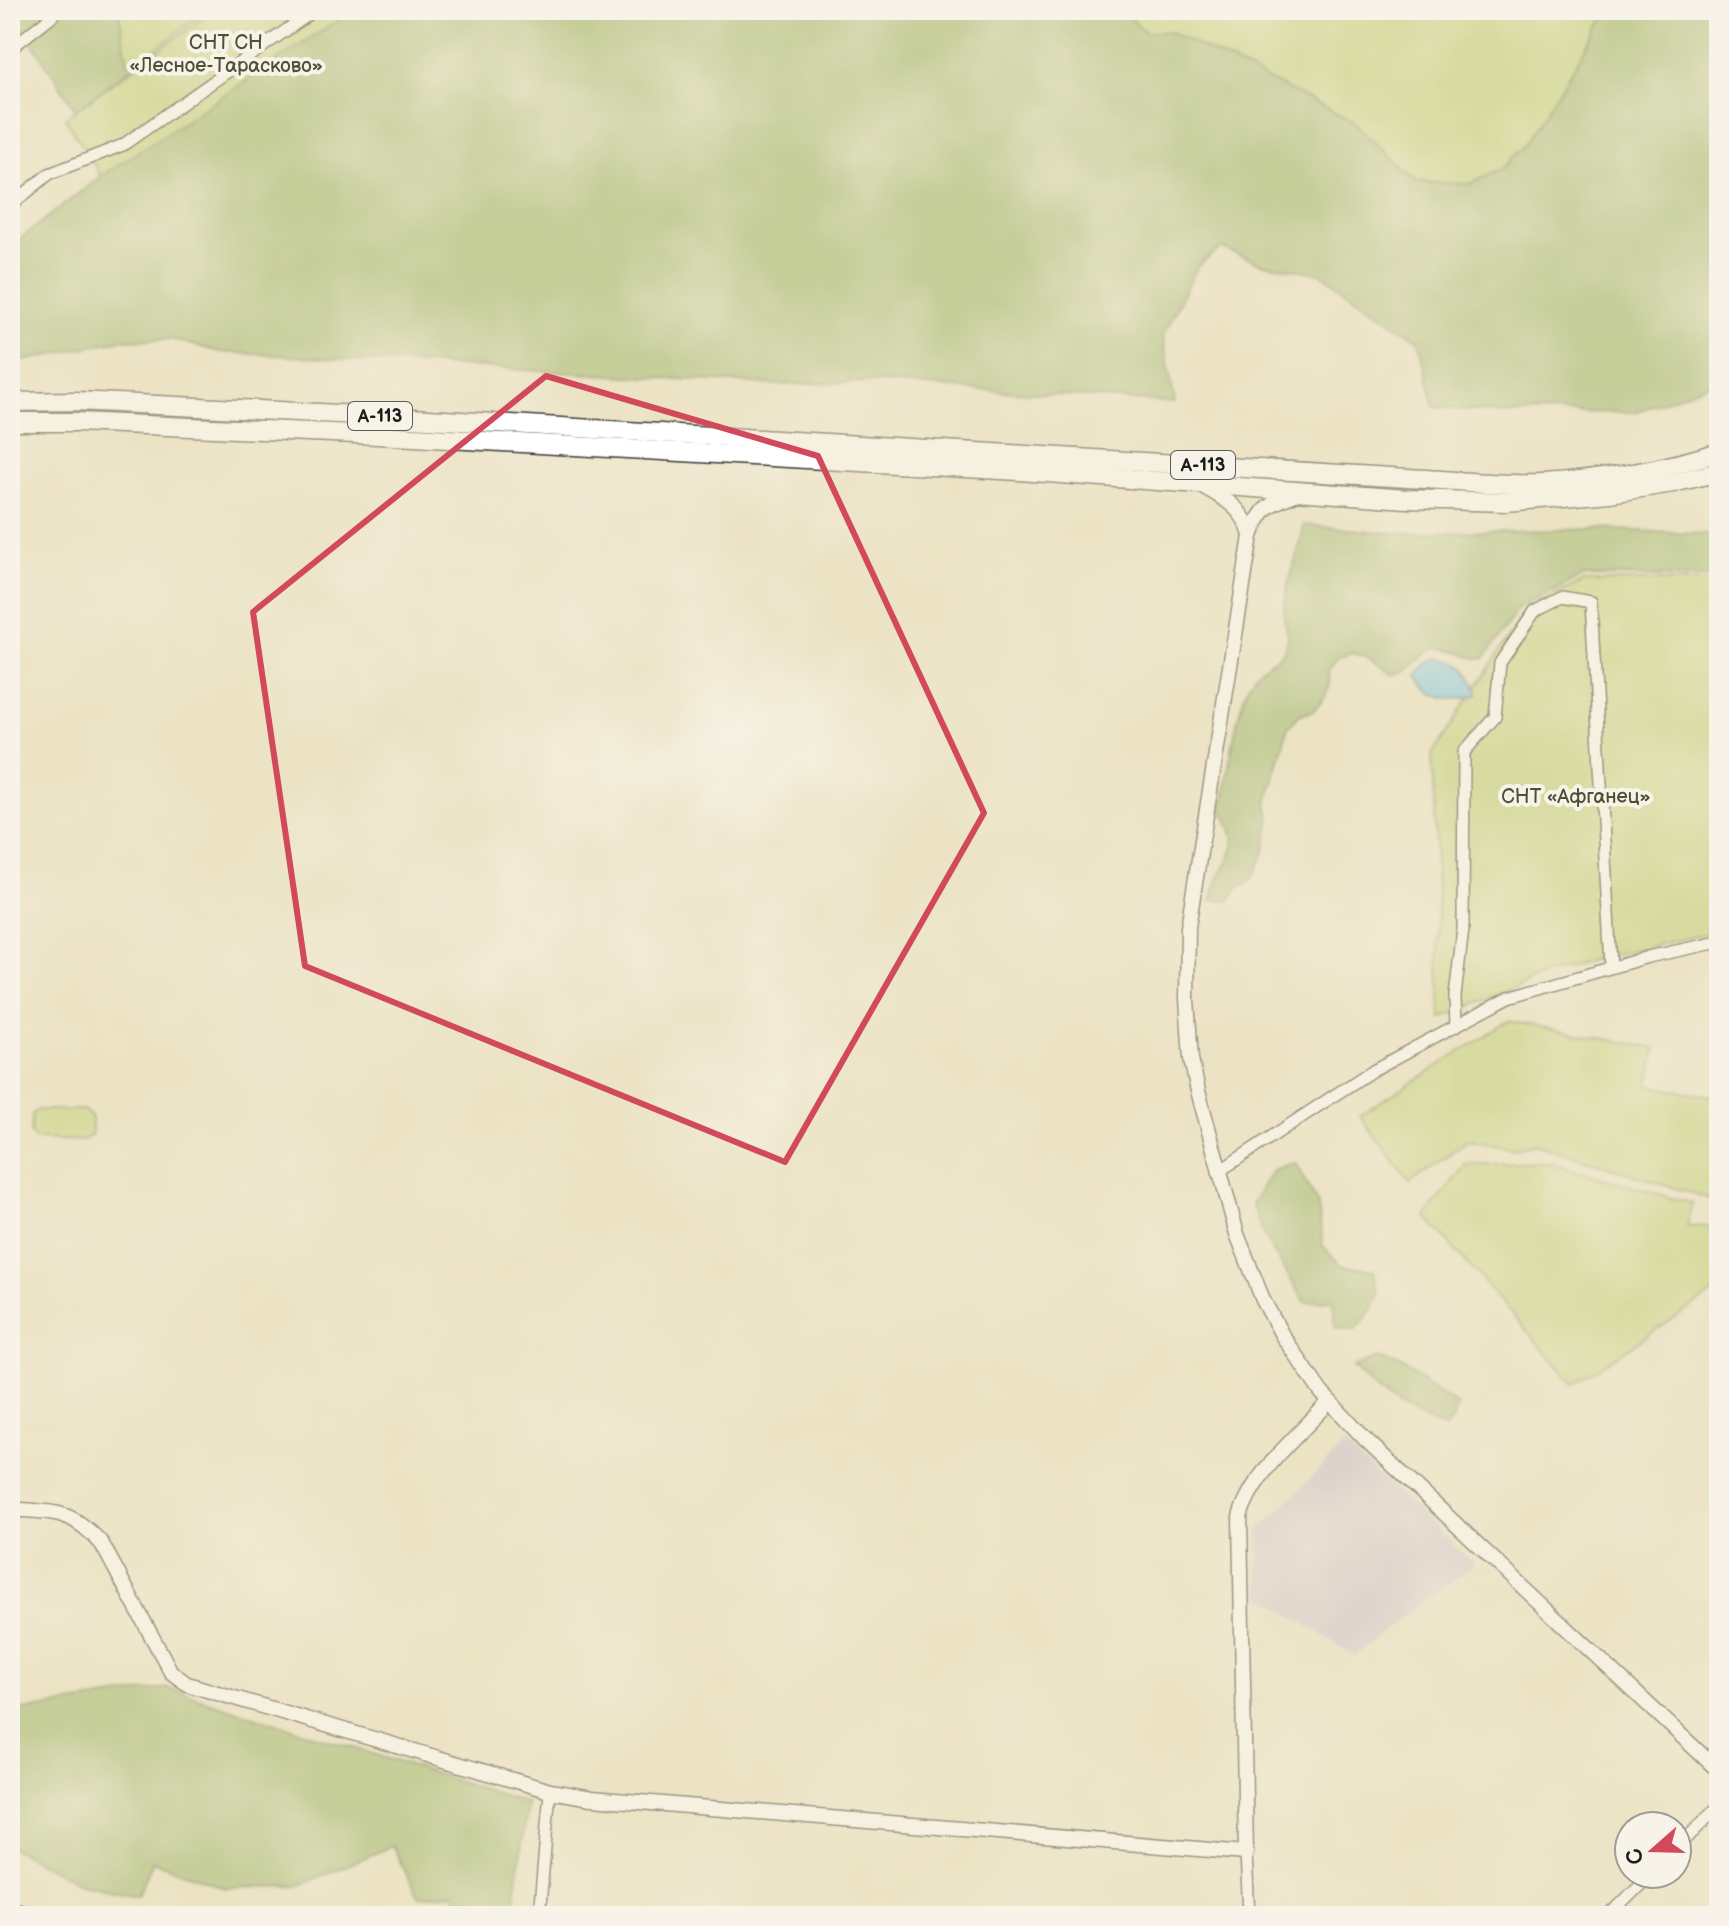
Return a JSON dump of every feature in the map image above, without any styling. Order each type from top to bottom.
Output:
[{"type":"highway","name":"А-113","points":[[10,402],[76,401],[395,417],[1541,484],[1636,472],[1719,452]]},
{"type":"highway","name":"А-113","points":[[10,422],[56,421],[629,449],[1300,492],[1506,502],[1562,499],[1673,483],[1719,472]]},
{"type":"street","points":[[10,206],[49,174],[123,145],[315,10]]},
{"type":"street","points":[[10,49],[53,15]]},
{"type":"street","points":[[10,433],[56,421]]},
{"type":"street","points":[[1201,485],[1236,506],[1251,536]]},
{"type":"street","points":[[1300,492],[1262,510],[1251,536],[1190,903],[1186,948],[1191,1059],[1218,1172],[1240,1242],[1263,1300],[1282,1335],[1329,1402],[1484,1552],[1719,1771]]},
{"type":"street","points":[[1456,1026],[1455,996],[1463,929],[1464,752],[1495,717],[1500,663],[1535,611],[1562,597],[1591,602],[1611,967]]},
{"type":"street","points":[[1218,1172],[1373,1070],[1509,997],[1611,967],[1719,942]]},
{"type":"street","points":[[1249,1916],[1240,1517],[1257,1481],[1329,1402]]},
{"type":"street","points":[[10,1509],[75,1518],[89,1530],[102,1544],[171,1672],[187,1684],[550,1791],[608,1799],[1246,1853]]},
{"type":"street","points":[[539,1916],[550,1791]]},
{"type":"street","points":[[1693,1832],[1719,1806]]},
{"type":"street","points":[[1609,1916],[1635,1890]]},
{"type":"street","points":[[10,1907],[42,1916]]},
{"type":"highlighted area","points":[[546,376],[818,456],[984,813],[785,1162],[305,966],[253,612]]},
{"type":"shaded area","points":[[1344,1445],[1475,1564],[1378,1635],[1355,1656],[1258,1594],[1258,1530]]},
{"type":"green space","points":[[11,10],[118,10],[129,69],[76,110]]},
{"type":"green space","points":[[118,10],[207,10],[129,69]]},
{"type":"green space","name":"СНТ СН «Лесное-Тарасково»","points":[[214,10],[370,10],[104,181],[65,118]]},
{"type":"green space","points":[[354,10],[1122,10],[1145,32],[1171,32],[1357,124],[1416,182],[1470,184],[1502,169],[1525,145],[1609,10],[1719,10],[1719,380],[1636,412],[1506,414],[1434,407],[1419,340],[1320,273],[1263,264],[1221,248],[1197,267],[1163,335],[1175,403],[865,382],[776,385],[219,352],[170,339],[120,340],[10,364],[10,247],[98,178]]},
{"type":"green space","points":[[1122,10],[1609,10],[1525,145],[1502,169],[1470,184],[1416,182],[1357,124],[1171,32],[1145,32]]},
{"type":"green space","points":[[1304,525],[1396,533],[1597,529],[1719,535],[1719,577],[1583,576],[1519,608],[1483,659],[1439,648],[1427,653],[1408,670],[1394,675],[1368,658],[1353,653],[1338,658],[1329,671],[1330,686],[1323,700],[1313,711],[1299,715],[1288,727],[1267,804],[1271,819],[1265,850],[1252,879],[1238,888],[1229,901],[1212,900],[1233,849],[1230,826],[1222,810],[1241,705],[1252,678],[1286,645],[1284,604]]},
{"type":"green space","name":"СНТ «Афганец»","points":[[1584,581],[1719,581],[1719,931],[1597,958],[1537,978],[1441,1019],[1432,755],[1527,608]]},
{"type":"green space","points":[[1508,1021],[1656,1048],[1649,1086],[1719,1097],[1719,1202],[1534,1143],[1515,1149],[1468,1140],[1410,1183],[1360,1116]]},
{"type":"green space","points":[[38,1110],[84,1110],[92,1118],[92,1134],[83,1141],[35,1139],[31,1133],[32,1114]]},
{"type":"green space","points":[[1295,1162],[1318,1205],[1323,1246],[1342,1265],[1374,1269],[1380,1294],[1369,1315],[1354,1331],[1335,1327],[1334,1300],[1305,1302],[1264,1237],[1252,1204],[1272,1170]]},
{"type":"green space","points":[[1547,1162],[1693,1204],[1687,1227],[1719,1226],[1719,1295],[1715,1292],[1574,1384],[1426,1217],[1465,1165]]},
{"type":"green space","points":[[1377,1358],[1410,1373],[1458,1405],[1446,1429],[1396,1404],[1354,1367]]},
{"type":"green space","points":[[167,1688],[527,1803],[515,1899],[499,1916],[460,1916],[454,1893],[418,1898],[391,1846],[298,1886],[225,1888],[153,1861],[138,1895],[79,1883],[10,1847],[10,1712]]},
{"type":"water","points":[[1438,658],[1465,668],[1478,694],[1452,699],[1430,691],[1418,676],[1427,664]]}]
